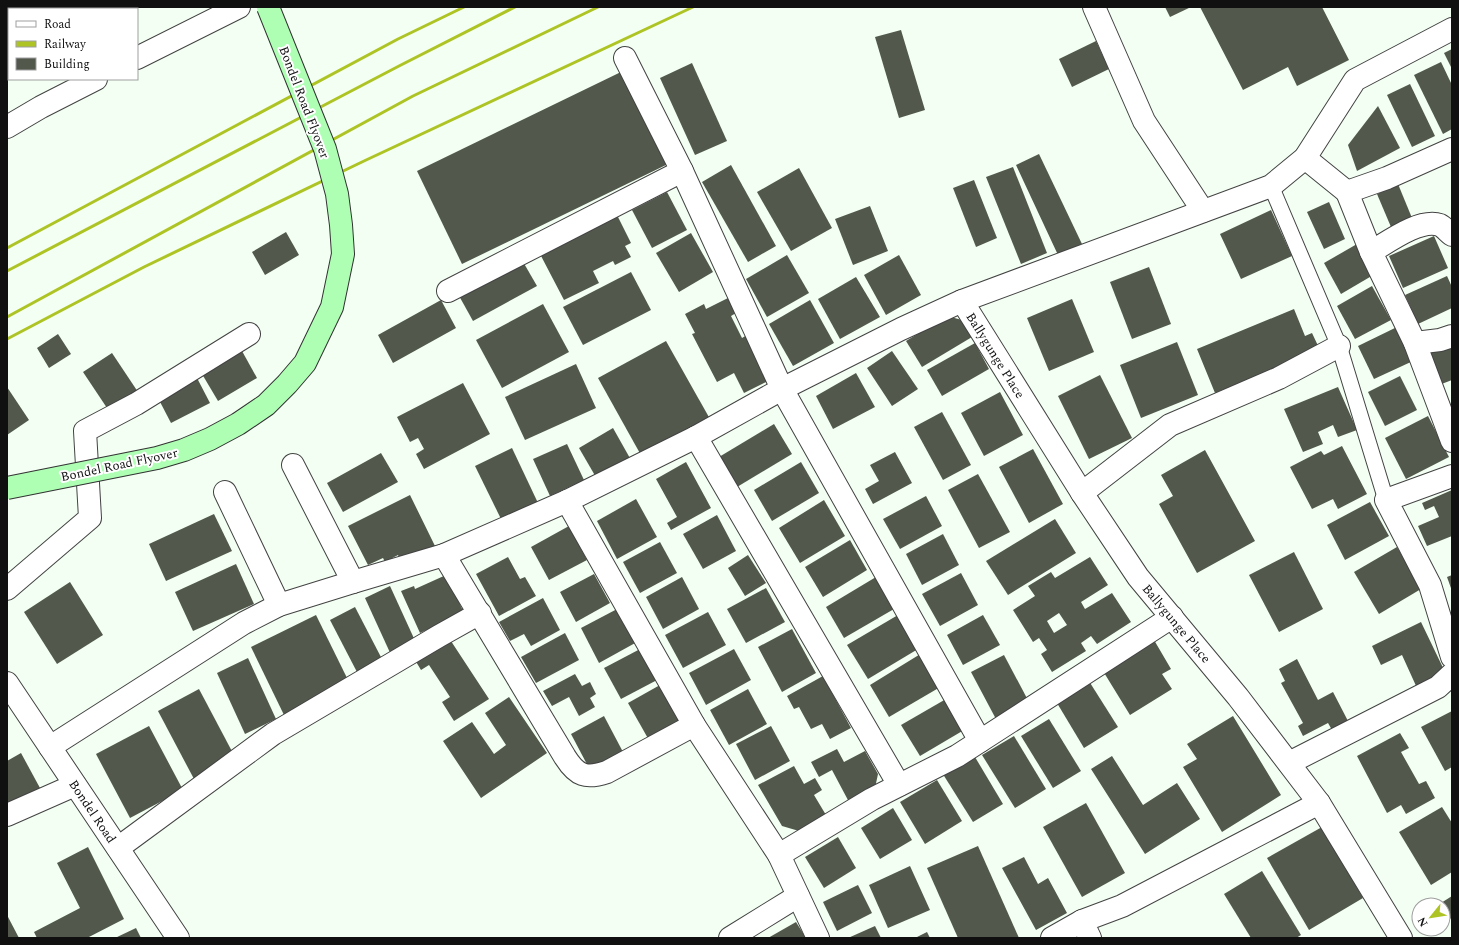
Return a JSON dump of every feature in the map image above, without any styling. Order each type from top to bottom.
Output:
[{"type":"main road","name":"Bondel Road Flyover","points":[[7,488],[157,458],[210,439],[238,424],[266,405],[305,363],[332,307],[343,254],[336,194],[325,149],[268,7]]},
{"type":"street","points":[[138,58],[239,7]]},
{"type":"street","points":[[1094,7],[1144,121],[1203,211]]},
{"type":"street","points":[[50,747],[244,623],[279,605],[444,555],[567,501],[696,437],[782,389],[901,329],[962,301],[1271,186],[1305,158],[1355,80],[1452,29]]},
{"type":"street","points":[[625,58],[682,171],[782,389],[980,741]]},
{"type":"street","points":[[7,127],[41,107],[94,80]]},
{"type":"street","points":[[1347,192],[1388,178],[1452,149]]},
{"type":"street","points":[[1305,158],[1347,192],[1372,252],[1415,343],[1452,441]]},
{"type":"street","points":[[448,291],[682,171]]},
{"type":"street","points":[[1372,252],[1404,232],[1426,224],[1440,225],[1452,235]]},
{"type":"street","name":"Ballygunge Place","points":[[962,301],[1082,493],[1138,577],[1238,697],[1319,803],[1401,938]]},
{"type":"street","points":[[7,589],[90,518],[85,431],[136,404],[249,334]]},
{"type":"street","points":[[1415,343],[1440,340],[1452,336]]},
{"type":"street","points":[[1082,493],[1170,425],[1279,378],[1339,346]]},
{"type":"street","points":[[696,437],[899,785]]},
{"type":"street","points":[[293,465],[353,582]]},
{"type":"street","points":[[1452,476],[1386,500],[1430,585],[1452,657]]},
{"type":"street","points":[[226,492],[279,605]]},
{"type":"street","points":[[567,501],[694,725],[779,855],[818,938]]},
{"type":"street","points":[[444,555],[565,757],[571,766],[581,774],[594,776],[607,772],[694,725]]},
{"type":"street","points":[[118,848],[273,734],[480,613]]},
{"type":"street","points":[[779,855],[872,799],[957,756],[1172,617]]},
{"type":"street","points":[[1289,763],[1438,687],[1452,674]]},
{"type":"street","name":"Bondel Road","points":[[7,683],[178,938]]},
{"type":"street","points":[[7,815],[75,785]]},
{"type":"street","points":[[1052,938],[1086,930],[1122,906],[1319,803]]},
{"type":"street","points":[[730,938],[798,896]]},
{"type":"lane","points":[[1271,186],[1339,346],[1386,500]]},
{"type":"building","points":[[7,7],[109,7],[8,8],[8,46]]},
{"type":"building","points":[[1165,7],[1191,7],[1170,17]]},
{"type":"building","points":[[1200,7],[1322,7],[1349,60],[1297,86],[1288,67],[1243,90]]},
{"type":"building","points":[[901,30],[925,110],[899,118],[875,37]]},
{"type":"building","points":[[1096,41],[1109,69],[1072,87],[1059,59]]},
{"type":"building","points":[[1452,49],[1452,69],[1444,53]]},
{"type":"building","points":[[1441,62],[1452,85],[1452,129],[1443,134],[1414,75]]},
{"type":"building","points":[[692,63],[727,141],[695,155],[660,78]]},
{"type":"building","points":[[623,71],[668,164],[462,264],[417,171]]},
{"type":"building","points":[[1410,84],[1435,136],[1412,147],[1387,95]]},
{"type":"building","points":[[1378,106],[1400,148],[1357,171],[1348,145]]},
{"type":"building","points":[[1039,154],[1082,244],[1058,255],[1016,165]]},
{"type":"building","points":[[731,165],[776,246],[748,262],[702,182]]},
{"type":"building","points":[[1013,167],[1047,253],[1021,264],[986,177]]},
{"type":"building","points":[[799,168],[832,228],[791,251],[757,192]]},
{"type":"building","points":[[974,180],[997,238],[976,247],[953,188]]},
{"type":"building","points":[[1398,184],[1412,218],[1391,227],[1377,194]]},
{"type":"building","points":[[667,192],[687,230],[652,248],[632,210]]},
{"type":"building","points":[[1329,202],[1345,239],[1324,249],[1307,212]]},
{"type":"building","points":[[870,206],[888,251],[853,265],[835,219]]},
{"type":"building","points":[[1271,210],[1292,256],[1241,279],[1220,234]]},
{"type":"building","points":[[617,215],[631,243],[625,246],[631,257],[615,265],[613,261],[593,271],[599,283],[564,300],[540,254]]},
{"type":"building","points":[[286,232],[299,255],[265,275],[252,252]]},
{"type":"building","points":[[691,233],[713,272],[679,292],[656,253]]},
{"type":"building","points":[[1434,236],[1448,268],[1403,288],[1389,256]]},
{"type":"building","points":[[1357,244],[1375,274],[1341,294],[1324,263]]},
{"type":"building","points":[[787,255],[809,293],[767,317],[746,279]]},
{"type":"building","points":[[899,255],[921,295],[886,315],[864,275]]},
{"type":"building","points":[[522,260],[537,286],[473,321],[458,294]]},
{"type":"building","points":[[1149,267],[1171,324],[1132,339],[1110,282]]},
{"type":"building","points":[[631,272],[651,310],[583,345],[563,307]]},
{"type":"building","points":[[1447,276],[1452,287],[1452,308],[1418,324],[1405,295]]},
{"type":"building","points":[[856,277],[880,317],[840,339],[818,299]]},
{"type":"building","points":[[1372,286],[1391,320],[1355,339],[1337,306]]},
{"type":"building","points":[[728,298],[736,313],[731,316],[742,338],[747,335],[770,380],[744,393],[734,373],[717,382],[692,334],[695,333],[685,314],[704,304],[706,309]]},
{"type":"building","points":[[1072,299],[1094,352],[1049,371],[1027,318]]},
{"type":"building","points":[[441,300],[456,328],[393,363],[378,335]]},
{"type":"building","points":[[810,300],[834,343],[793,366],[769,324]]},
{"type":"building","points":[[543,304],[569,352],[502,388],[476,340]]},
{"type":"building","points":[[1294,309],[1305,336],[1312,333],[1320,350],[1215,393],[1197,349]]},
{"type":"building","points":[[947,316],[962,320],[972,337],[922,367],[906,341]]},
{"type":"building","points":[[1397,327],[1413,361],[1374,379],[1358,346]]},
{"type":"building","points":[[58,334],[71,354],[49,368],[37,348]]},
{"type":"building","points":[[666,341],[710,419],[642,457],[598,378]]},
{"type":"building","points":[[1177,342],[1198,395],[1141,418],[1120,365]]},
{"type":"building","points":[[975,343],[989,369],[942,396],[927,370]]},
{"type":"building","points":[[1452,344],[1452,380],[1439,385],[1427,355]]},
{"type":"building","points":[[242,351],[257,378],[218,401],[202,374]]},
{"type":"building","points":[[892,351],[918,389],[892,406],[867,368]]},
{"type":"building","points":[[112,353],[138,392],[109,411],[83,372]]},
{"type":"building","points":[[576,364],[596,408],[525,440],[505,397]]},
{"type":"building","points":[[856,373],[875,407],[833,429],[816,396]]},
{"type":"building","points":[[1100,375],[1132,438],[1089,459],[1058,396]]},
{"type":"building","points":[[1400,376],[1417,410],[1385,426],[1368,392]]},
{"type":"building","points":[[197,378],[210,403],[171,423],[158,398]]},
{"type":"building","points":[[463,383],[490,434],[424,469],[416,454],[424,449],[418,438],[410,442],[397,417]]},
{"type":"building","points":[[7,387],[29,420],[7,435]]},
{"type":"building","points":[[1338,387],[1357,430],[1338,437],[1333,425],[1318,432],[1323,444],[1303,452],[1284,409]]},
{"type":"building","points":[[1000,392],[1023,435],[984,456],[961,413]]},
{"type":"building","points":[[942,412],[971,465],[943,480],[914,427]]},
{"type":"building","points":[[1428,416],[1449,457],[1406,479],[1385,438]]},
{"type":"building","points":[[774,424],[792,454],[737,487],[719,457]]},
{"type":"building","points":[[613,428],[631,460],[597,479],[579,448]]},
{"type":"building","points":[[567,444],[584,480],[550,496],[533,459]]},
{"type":"building","points":[[1342,446],[1367,494],[1338,509],[1333,499],[1312,509],[1290,467],[1321,451],[1324,455]]},
{"type":"building","points":[[512,448],[538,503],[502,521],[475,466]]},
{"type":"building","points":[[1033,449],[1063,504],[1029,523],[999,467]]},
{"type":"building","points":[[1205,450],[1255,541],[1197,573],[1159,504],[1173,496],[1161,475]]},
{"type":"building","points":[[895,452],[912,483],[873,504],[865,489],[879,481],[870,465]]},
{"type":"building","points":[[381,453],[398,482],[343,512],[327,483]]},
{"type":"building","points":[[686,462],[711,508],[671,530],[667,523],[677,517],[656,479]]},
{"type":"building","points":[[801,462],[819,493],[772,521],[754,490]]},
{"type":"building","points":[[978,474],[1010,532],[979,548],[948,490]]},
{"type":"building","points":[[1452,490],[1452,536],[1427,546],[1418,526],[1439,517],[1434,506],[1425,510],[1422,503]]},
{"type":"building","points":[[410,495],[435,546],[418,555],[417,551],[400,560],[398,555],[385,562],[383,558],[368,565],[348,526]]},
{"type":"building","points":[[926,496],[942,526],[900,549],[883,519]]},
{"type":"building","points":[[636,499],[657,537],[617,559],[597,521]]},
{"type":"building","points":[[824,500],[845,536],[800,563],[779,528]]},
{"type":"building","points":[[1370,502],[1389,536],[1345,560],[1327,525]]},
{"type":"building","points":[[214,514],[232,551],[166,581],[149,544]]},
{"type":"building","points":[[717,515],[736,551],[703,569],[683,534]]},
{"type":"building","points":[[1055,519],[1076,553],[1008,595],[986,561]]},
{"type":"building","points":[[569,526],[587,560],[549,580],[531,547]]},
{"type":"building","points":[[943,534],[959,565],[922,585],[906,554]]},
{"type":"building","points":[[850,540],[867,570],[823,597],[805,567]]},
{"type":"building","points":[[660,542],[677,573],[640,593],[623,562]]},
{"type":"building","points":[[1397,547],[1421,589],[1379,614],[1354,572]]},
{"type":"building","points":[[1294,552],[1323,609],[1279,632],[1249,575]]},
{"type":"building","points":[[748,555],[766,583],[745,596],[728,568]]},
{"type":"building","points":[[508,557],[520,579],[525,577],[536,596],[499,616],[476,574]]},
{"type":"building","points":[[1090,557],[1108,585],[1081,602],[1085,609],[1112,593],[1131,622],[1097,644],[1091,636],[1081,643],[1086,651],[1052,672],[1041,654],[1047,650],[1039,638],[1033,642],[1013,610],[1035,596],[1028,586],[1051,572],[1055,578]],"holes":[[[1059,613],[1067,625],[1054,633],[1047,621]]]},
{"type":"building","points":[[236,564],[254,604],[193,631],[175,592]]},
{"type":"building","points":[[961,573],[978,605],[940,626],[922,594]]},
{"type":"building","points":[[594,574],[610,603],[576,622],[560,592]]},
{"type":"building","points":[[446,575],[464,613],[420,633],[401,591],[414,586],[415,589]]},
{"type":"building","points":[[1452,575],[1452,591],[1447,577]]},
{"type":"building","points":[[682,577],[699,609],[663,629],[646,597]]},
{"type":"building","points":[[876,577],[894,609],[844,638],[826,607]]},
{"type":"building","points":[[70,582],[103,635],[57,664],[24,612]]},
{"type":"building","points":[[390,586],[417,645],[392,657],[365,598]]},
{"type":"building","points":[[766,588],[785,622],[746,643],[727,609]]},
{"type":"building","points":[[543,598],[560,630],[531,646],[524,634],[510,641],[499,622]]},
{"type":"building","points":[[355,607],[383,661],[358,674],[330,620]]},
{"type":"building","points":[[619,608],[637,642],[599,663],[581,628]]},
{"type":"building","points":[[708,612],[726,645],[683,668],[665,635]]},
{"type":"building","points":[[316,615],[349,682],[284,715],[251,647]]},
{"type":"building","points":[[898,615],[918,649],[868,679],[847,645]]},
{"type":"building","points":[[983,615],[1000,645],[963,665],[947,635]]},
{"type":"building","points":[[1421,622],[1446,674],[1417,688],[1402,655],[1381,665],[1372,646]]},
{"type":"building","points":[[792,629],[816,673],[782,692],[758,647]]},
{"type":"building","points":[[565,633],[579,660],[536,683],[521,657]]},
{"type":"building","points":[[449,638],[489,699],[454,721],[442,702],[450,697],[429,665],[421,670],[415,660]]},
{"type":"building","points":[[1154,640],[1171,669],[1162,674],[1172,689],[1130,715],[1103,671]]},
{"type":"building","points":[[642,648],[659,679],[621,699],[604,668]]},
{"type":"building","points":[[734,649],[751,680],[706,705],[689,673]]},
{"type":"building","points":[[922,653],[942,686],[889,717],[870,685]]},
{"type":"building","points":[[1004,655],[1030,704],[997,721],[971,672]]},
{"type":"building","points":[[248,658],[276,719],[245,734],[217,673]]},
{"type":"building","points":[[1297,659],[1318,700],[1333,692],[1348,721],[1332,730],[1328,723],[1303,736],[1298,726],[1303,723],[1281,683],[1285,681],[1279,669]]},
{"type":"building","points":[[575,674],[582,686],[590,682],[596,694],[590,698],[595,707],[579,716],[569,697],[552,706],[543,691]]},
{"type":"building","points":[[823,676],[851,728],[830,739],[822,724],[811,729],[799,707],[794,709],[787,696]]},
{"type":"building","points":[[1087,678],[1118,727],[1084,748],[1054,698]]},
{"type":"building","points":[[660,685],[681,725],[650,742],[628,703]]},
{"type":"building","points":[[199,689],[235,757],[194,779],[158,711]]},
{"type":"building","points":[[748,689],[767,724],[729,745],[710,710]]},
{"type":"building","points":[[509,697],[547,753],[481,798],[443,741],[472,722],[494,754],[506,745],[485,713]]},
{"type":"building","points":[[946,699],[964,730],[920,756],[901,725]]},
{"type":"building","points":[[1452,711],[1452,767],[1445,771],[1421,727]]},
{"type":"building","points":[[604,716],[623,752],[590,770],[571,734]]},
{"type":"building","points":[[1233,716],[1281,795],[1222,832],[1183,767],[1197,759],[1187,744]]},
{"type":"building","points":[[1049,719],[1081,771],[1053,788],[1021,736]]},
{"type":"building","points":[[149,726],[183,790],[130,818],[96,754]]},
{"type":"building","points":[[771,726],[790,761],[755,780],[736,744]]},
{"type":"building","points":[[1400,733],[1409,748],[1401,752],[1419,784],[1426,781],[1435,798],[1406,814],[1401,805],[1387,813],[1357,756]]},
{"type":"building","points":[[1014,736],[1046,789],[1015,808],[982,755]]},
{"type":"building","points":[[837,749],[844,762],[865,751],[878,774],[875,788],[849,802],[832,770],[819,777],[811,762]]},
{"type":"building","points":[[972,752],[1003,804],[973,822],[941,771]]},
{"type":"building","points":[[21,753],[40,788],[7,806],[7,761]]},
{"type":"building","points":[[1112,756],[1143,805],[1177,783],[1200,819],[1145,854],[1091,769]]},
{"type":"building","points":[[794,766],[804,784],[815,778],[822,790],[814,795],[826,815],[799,831],[782,826],[758,785]]},
{"type":"building","points":[[937,780],[962,821],[925,844],[900,802]]},
{"type":"building","points":[[1086,803],[1125,873],[1082,897],[1043,827]]},
{"type":"building","points":[[1442,807],[1452,823],[1452,872],[1431,885],[1399,832]]},
{"type":"building","points":[[893,808],[912,840],[880,859],[861,828]]},
{"type":"building","points":[[1322,827],[1363,898],[1309,930],[1267,858]]},
{"type":"building","points":[[838,837],[856,868],[824,888],[805,857]]},
{"type":"building","points":[[978,846],[1019,938],[958,938],[927,868]]},
{"type":"building","points":[[88,847],[124,919],[87,938],[37,938],[34,932],[80,908],[57,863]]},
{"type":"building","points":[[1024,857],[1038,884],[1048,878],[1067,913],[1036,930],[1002,868]]},
{"type":"building","points":[[910,866],[930,910],[888,928],[869,885]]},
{"type":"building","points":[[1262,871],[1301,935],[1296,938],[1251,938],[1224,894]]},
{"type":"building","points":[[858,885],[872,913],[837,931],[823,902]]},
{"type":"building","points":[[1452,896],[1452,921],[1451,919],[1450,897]]},
{"type":"building","points":[[7,915],[19,938],[7,938]]},
{"type":"building","points":[[796,922],[806,938],[768,938]]},
{"type":"building","points":[[875,926],[881,938],[848,938]]},
{"type":"building","points":[[136,928],[141,938],[115,938]]},
{"type":"building","points":[[927,932],[930,938],[915,938]]},
{"type":"railway","points":[[7,248],[398,39],[464,7]]},
{"type":"railway","points":[[7,271],[515,7]]},
{"type":"railway","points":[[7,317],[413,96],[598,7]]},
{"type":"railway","points":[[7,339],[144,267],[364,161],[693,7]]}]
